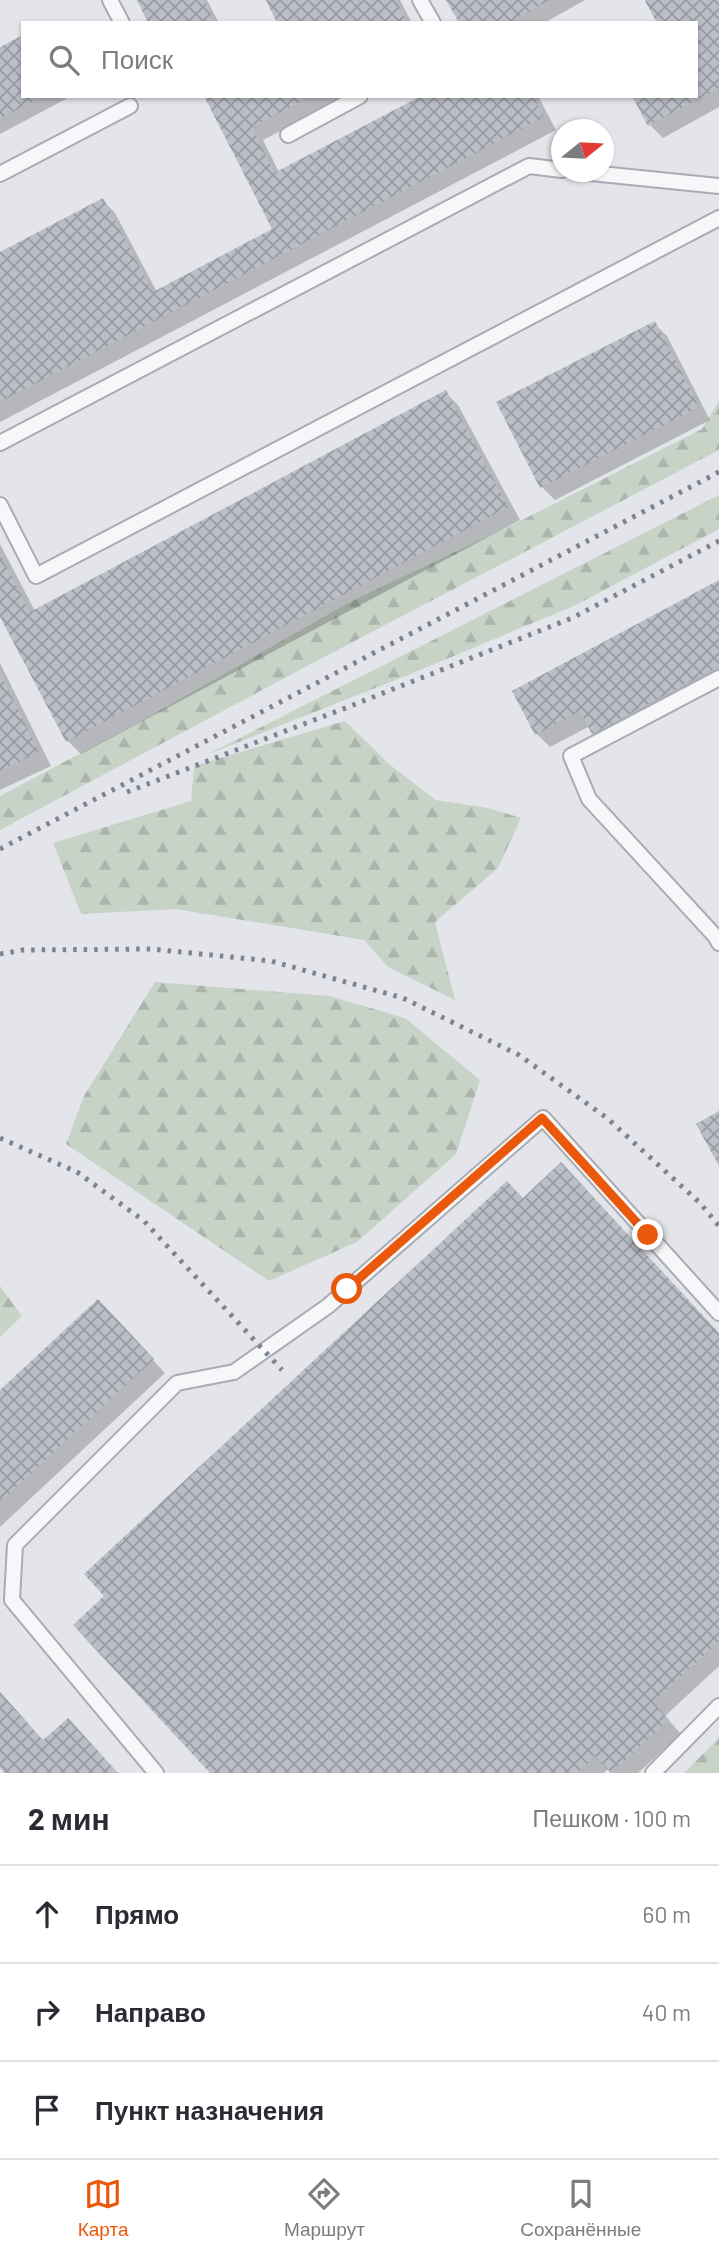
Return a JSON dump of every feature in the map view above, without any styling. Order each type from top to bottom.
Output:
[{"type":"lane","points":[[110,0],[121,21]]},
{"type":"lane","points":[[420,0],[432,21]]},
{"type":"lane","points":[[288,135],[356,98]]},
{"type":"lane","points":[[0,174],[130,106]]},
{"type":"lane","points":[[0,443],[529,166],[551,169]]},
{"type":"lane","points":[[614,175],[719,186]]},
{"type":"lane","points":[[0,505],[36,576],[719,218]]},
{"type":"lane","points":[[718,938],[589,799],[571,756],[719,678]]},
{"type":"lane","points":[[156,1773],[12,1600],[15,1545],[177,1383],[234,1372],[328,1306],[542,1118],[719,1313]]},
{"type":"lane","points":[[653,1773],[719,1706]]},
{"type":"green space","points":[[719,401],[719,450],[0,830],[0,796],[140,722],[348,603],[522,520],[702,429]]},
{"type":"green space","points":[[719,495],[719,529],[576,605],[206,755]]},
{"type":"green space","points":[[345,721],[390,765],[436,800],[488,808],[521,818],[498,868],[435,922],[455,1000],[388,967],[364,940],[176,909],[81,914],[53,843],[191,801],[194,766]]},
{"type":"green space","points":[[155,982],[329,996],[405,1018],[480,1080],[456,1154],[357,1242],[269,1281],[66,1144],[84,1096]]},
{"type":"green space","points":[[0,1286],[22,1316],[0,1337]]},
{"type":"green space","points":[[719,1738],[719,1773],[684,1773]]},
{"type":"building","points":[[137,0],[204,0],[214,21],[147,21]]},
{"type":"building","points":[[266,0],[357,0],[359,3],[364,0],[396,0],[406,21],[276,21]]},
{"type":"building","points":[[446,0],[549,0],[512,21],[458,21]]},
{"type":"building","points":[[719,0],[719,88],[648,126],[633,98],[698,98],[698,21],[656,21],[645,1]]},
{"type":"building","points":[[21,36],[21,98],[38,98],[0,119],[0,47]]},
{"type":"building","points":[[205,98],[308,98],[252,127],[274,173],[417,98],[534,98],[544,117],[0,402],[0,252],[103,198],[153,292],[272,229]]},
{"type":"building","points":[[655,321],[699,407],[540,488],[496,402]]},
{"type":"building","points":[[446,390],[508,507],[66,742],[0,617],[0,554],[30,612]]},
{"type":"building","points":[[719,580],[719,666],[592,734],[580,711],[535,735],[512,691]]},
{"type":"building","points":[[0,673],[39,752],[0,771]]},
{"type":"building","points":[[719,1111],[719,1166],[696,1124]]},
{"type":"building","points":[[561,1162],[719,1333],[719,1641],[653,1702],[669,1720],[611,1773],[595,1756],[577,1773],[210,1773],[73,1625],[104,1596],[84,1574],[507,1181],[523,1198]]},
{"type":"building","points":[[98,1299],[154,1359],[0,1502],[0,1390]]},
{"type":"building","points":[[0,1692],[43,1740],[68,1718],[118,1773],[4,1773],[0,1768]]},
{"type":"railway","points":[[0,849],[719,472]]},
{"type":"railway","points":[[127,792],[572,618],[719,541]]},
{"type":"railway","points":[[0,954],[23,950],[151,949],[271,961],[403,998],[519,1055],[607,1118],[700,1203],[719,1226]]},
{"type":"railway","points":[[0,1138],[77,1172],[144,1221],[282,1370]]},
{"type":"route","points":[[347,1289],[542,1118],[648,1235]]}]
